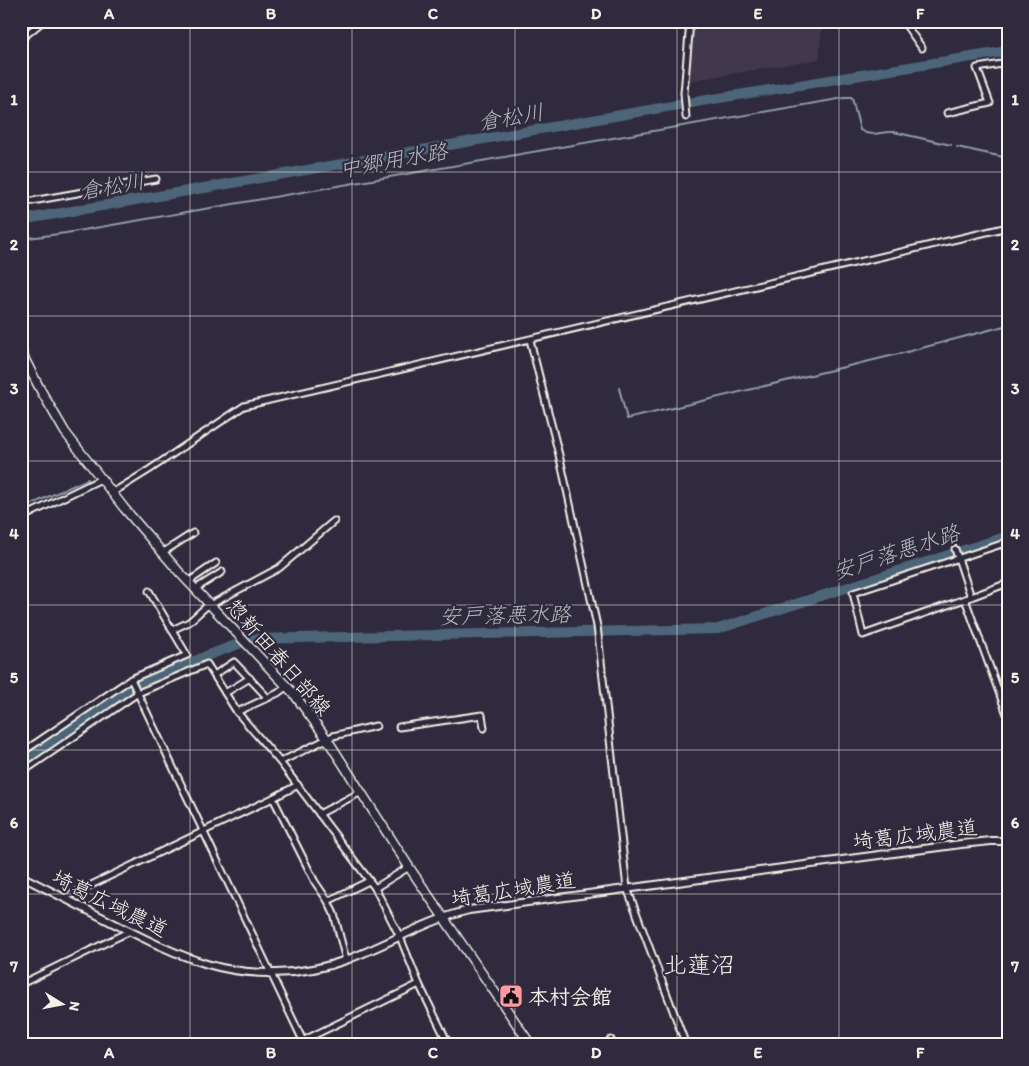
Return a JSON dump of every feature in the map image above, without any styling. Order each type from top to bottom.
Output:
[{"type":"main road","name":"惣新田春日部線","points":[[21,352],[65,432],[100,479],[188,582],[294,694],[327,739],[409,867],[531,1045]]},
{"type":"street","points":[[21,40],[43,21]]},
{"type":"street","points":[[686,117],[684,93],[690,21]]},
{"type":"street","points":[[903,21],[922,48]]},
{"type":"street","points":[[947,113],[990,103],[976,68],[1008,63]]},
{"type":"street","points":[[21,203],[156,180]]},
{"type":"street","points":[[112,493],[244,406],[1008,227]]},
{"type":"street","points":[[530,340],[561,463],[597,626],[627,888],[686,1045]]},
{"type":"street","points":[[21,497],[24,517],[100,479]]},
{"type":"street","points":[[172,630],[189,622],[209,605],[279,568],[334,521]]},
{"type":"street","points":[[162,553],[193,533]]},
{"type":"street","points":[[1008,554],[1005,542],[853,593],[863,635],[1008,583]]},
{"type":"street","points":[[955,549],[971,597]]},
{"type":"street","points":[[188,582],[216,563]]},
{"type":"street","points":[[195,589],[222,572]]},
{"type":"street","points":[[21,753],[131,679],[187,655],[150,591]]},
{"type":"street","points":[[965,599],[1008,717]]},
{"type":"street","points":[[214,675],[234,662],[268,698]]},
{"type":"street","points":[[21,774],[138,694],[207,664],[237,712],[280,762],[375,888],[400,937],[419,984],[449,1045]]},
{"type":"street","points":[[225,693],[250,678]]},
{"type":"street","points":[[131,679],[304,1043]]},
{"type":"street","points":[[237,712],[268,698],[286,687]]},
{"type":"street","points":[[399,727],[482,715],[484,728]]},
{"type":"street","points":[[280,762],[333,736],[376,726]]},
{"type":"street","points":[[64,898],[298,785]]},
{"type":"street","points":[[319,814],[361,792]]},
{"type":"street","points":[[273,798],[315,882],[334,914],[346,960]]},
{"type":"street","name":"埼葛広域農道","points":[[21,876],[176,953],[208,964],[236,970],[270,972],[322,967],[346,960],[444,916],[469,910],[952,846],[1008,841]]},
{"type":"street","points":[[375,888],[409,867]]},
{"type":"street","points":[[328,901],[369,881]]},
{"type":"street","points":[[21,984],[130,931]]},
{"type":"street","points":[[294,1045],[304,1043],[419,984]]},
{"type":"street","points":[[605,1045],[611,1040]]},
{"type":"shaded area","points":[[693,21],[822,21],[819,59],[688,81]]},
{"type":"waterway","name":"倉松川","points":[[21,220],[695,102],[1008,51]]},
{"type":"waterway","name":"中郷用水路","points":[[21,239],[66,233],[844,98],[852,98],[860,130],[868,134],[894,132],[951,145]]},
{"type":"waterway","name":"中郷用水路","points":[[957,147],[1008,158]]},
{"type":"waterway","points":[[619,388],[627,419],[903,353],[1008,325]]},
{"type":"waterway","points":[[21,509],[88,479]]},
{"type":"waterway","name":"安戸落悪水路","points":[[21,762],[125,692],[206,656],[252,639],[718,629],[1008,536]]},
{"type":"place","name":"本村会館","points":[[511,996]]},
{"type":"district","name":"北蓮沼","points":[[699,964]]}]
